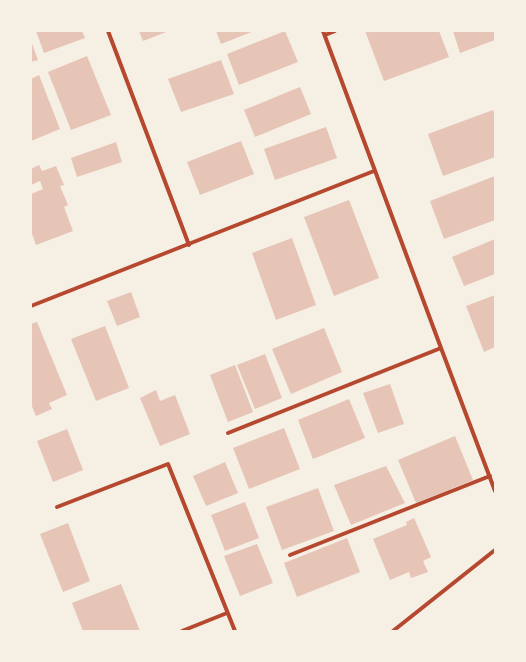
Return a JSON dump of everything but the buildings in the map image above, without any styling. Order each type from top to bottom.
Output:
[{"type":"street","points":[[108,31],[189,245]]},
{"type":"street","points":[[335,31],[324,33],[374,171],[495,491]]},
{"type":"street","points":[[31,306],[374,171]]},
{"type":"street","points":[[228,433],[441,348]]},
{"type":"street","points":[[57,507],[168,464],[235,631]]},
{"type":"street","points":[[290,555],[490,476]]},
{"type":"street","points":[[393,631],[495,550]]},
{"type":"street","points":[[182,631],[228,613]]}]
